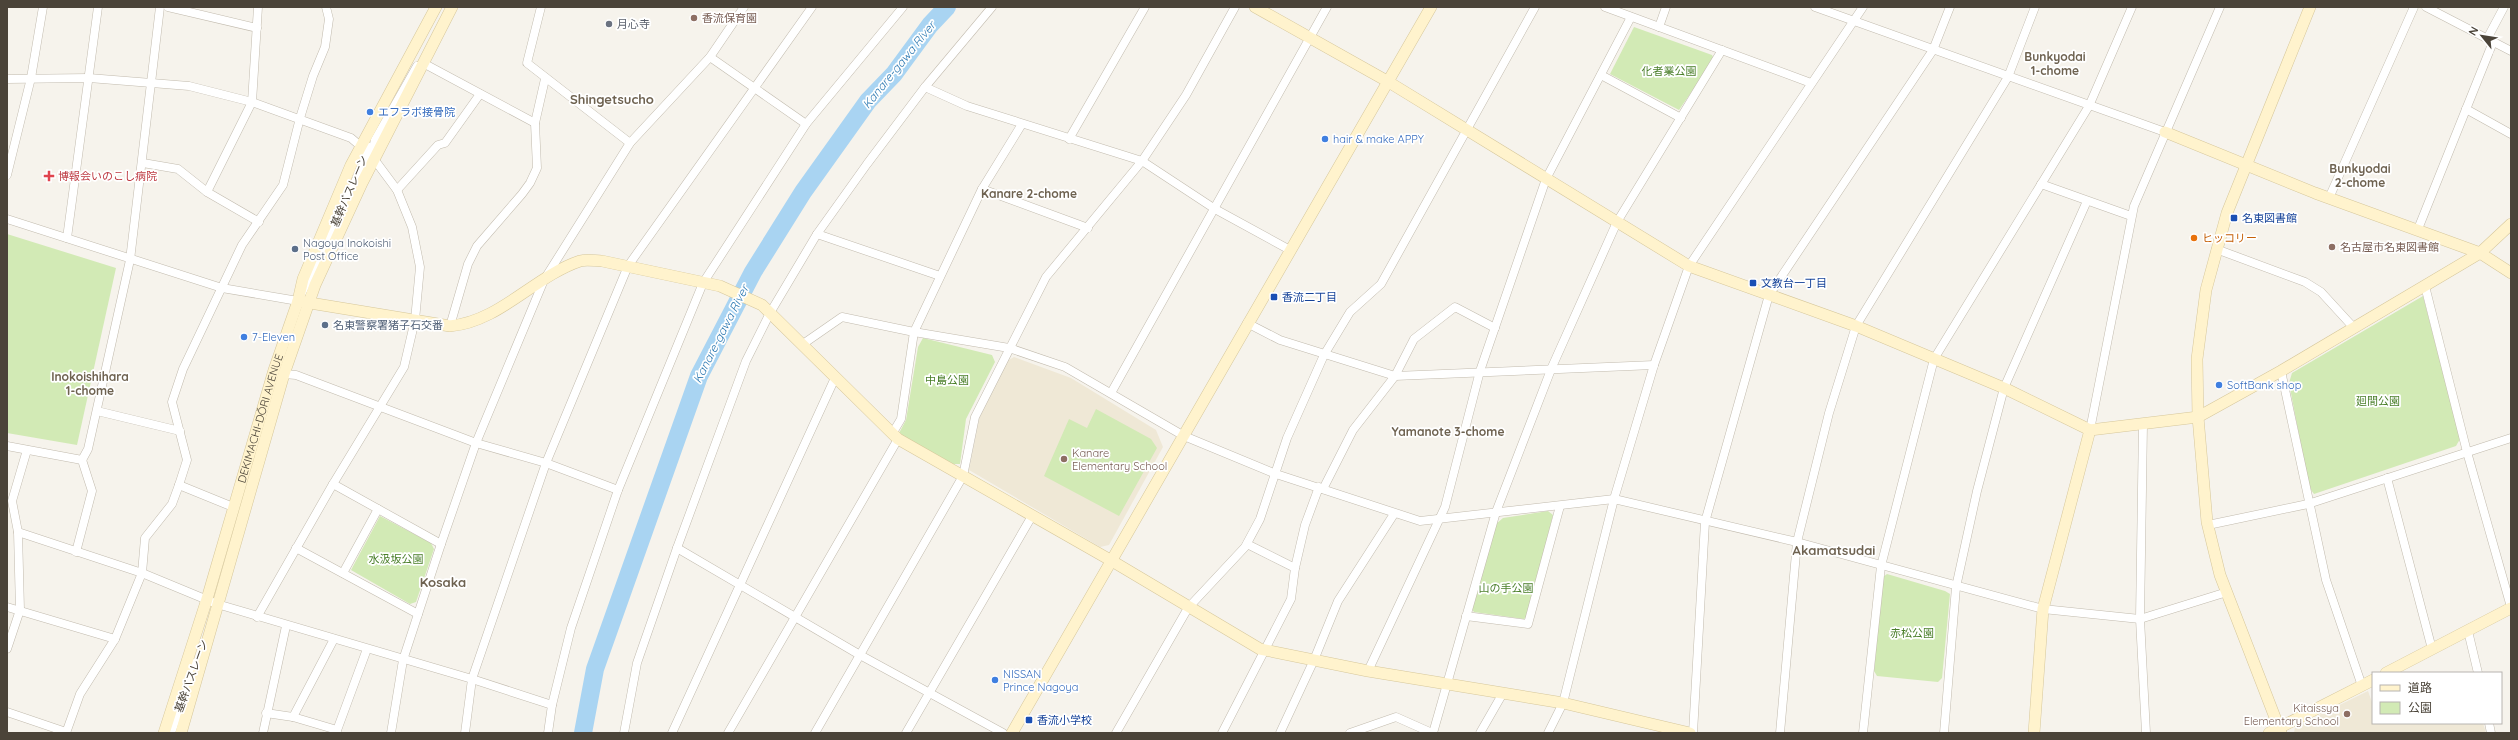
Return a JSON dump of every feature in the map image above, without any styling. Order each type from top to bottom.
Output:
[{"type":"street","points":[[7,175],[31,78],[43,7]]},
{"type":"street","points":[[67,238],[98,7]]},
{"type":"street","points":[[76,552],[92,491],[82,460],[88,449],[130,260],[143,163],[160,7]]},
{"type":"street","points":[[168,7],[257,28]]},
{"type":"street","points":[[207,192],[252,102],[258,7]]},
{"type":"street","points":[[7,712],[66,732],[80,694],[115,639],[142,573],[145,538],[172,504],[187,460],[172,402],[183,369],[242,245],[283,185],[300,118],[313,76],[325,47],[329,19],[326,7]]},
{"type":"street","name":"DEKIMACHI-DŌRI AVENUE","points":[[181,733],[212,618],[212,602],[233,507],[274,370],[303,302],[315,285],[362,183],[374,122],[436,7]]},
{"type":"street","points":[[541,7],[527,63],[545,79],[630,143]]},
{"type":"street","points":[[465,733],[472,679],[546,464],[628,266],[812,7]]},
{"type":"street","points":[[548,733],[552,705],[571,628],[618,490],[703,283],[806,124],[901,7]]},
{"type":"street","points":[[624,733],[637,663],[677,548],[746,361],[770,313],[817,234],[925,87],[992,7]]},
{"type":"street","points":[[1069,139],[1145,7]]},
{"type":"street","points":[[815,733],[963,476],[975,417],[1046,277],[1142,161],[1186,95],[1235,7]]},
{"type":"street","points":[[1255,7],[1387,81],[1689,266],[1856,326],[2004,388],[2090,430],[2198,417],[2281,371],[2480,253],[2511,224]]},
{"type":"street","points":[[1111,393],[1216,209],[1327,7]]},
{"type":"street","points":[[1012,733],[1431,7]]},
{"type":"street","points":[[1116,733],[1188,608],[1247,544],[1260,519],[1288,438],[1324,355],[1350,312],[1381,284],[1535,7]]},
{"type":"street","points":[[1605,7],[1811,83]]},
{"type":"street","points":[[1659,27],[1666,7]]},
{"type":"street","points":[[1815,7],[2165,132],[2329,198],[2418,229],[2480,253],[2511,273]]},
{"type":"street","points":[[1548,733],[1563,703],[1614,499],[1654,365],[1689,266],[1863,7]]},
{"type":"street","points":[[7,219],[130,260],[222,288],[450,326],[463,325],[478,319],[544,280],[582,261],[602,261],[720,286],[758,304],[770,313],[803,344],[895,437],[1112,561],[1188,608],[1260,649],[1368,671],[1563,703],[1691,733],[1705,522],[1769,295],[1933,50],[1950,7]]},
{"type":"street","points":[[1780,733],[1797,542],[1829,413],[1856,326],[2008,77],[2035,7]]},
{"type":"street","points":[[1863,733],[1881,566],[1934,359],[2089,106],[2132,7]]},
{"type":"street","points":[[2034,733],[2043,609],[2090,430],[2131,216],[2165,132],[2220,7]]},
{"type":"street","points":[[2281,731],[2220,575],[2208,525],[2198,417],[2197,359],[2206,290],[2216,249],[2245,164],[2310,7]]},
{"type":"street","points":[[2329,198],[2414,7]]},
{"type":"street","points":[[2426,7],[2511,51]]},
{"type":"street","points":[[2418,229],[2466,109],[2490,40],[2504,7]]},
{"type":"street","points":[[391,733],[403,660],[441,544],[476,443],[544,280],[630,143],[710,57],[741,8]]},
{"type":"street","name":"DEKIMACHI-DŌRI AVENUE","points":[[164,733],[212,602],[284,374],[303,302],[303,279],[342,183],[369,152],[423,63],[450,11]]},
{"type":"street","name":"基幹バスレーン","points":[[369,152],[400,92],[450,11]]},
{"type":"street","points":[[1368,671],[1441,518],[1480,371],[1546,178],[1631,17]]},
{"type":"street","points":[[1350,733],[1396,717],[1433,733],[1496,512],[1552,367],[1617,222],[1722,50]]},
{"type":"street","points":[[710,57],[806,124]]},
{"type":"street","points":[[423,63],[535,123]]},
{"type":"street","points":[[1601,75],[1681,118]]},
{"type":"street","points":[[7,78],[89,78],[189,86],[252,102],[300,118],[351,138],[369,152],[397,190],[412,227],[420,267],[415,320],[404,366],[333,484],[257,617]]},
{"type":"street","points":[[450,326],[468,264],[477,246],[522,194],[537,168],[535,123],[545,79]]},
{"type":"street","points":[[925,87],[967,106],[1142,161],[1216,209],[1290,250]]},
{"type":"street","points":[[397,190],[438,145],[445,143],[480,94]]},
{"type":"street","points":[[2466,109],[2511,134]]},
{"type":"street","points":[[728,733],[795,617],[895,437],[901,419],[914,332],[982,189],[1022,124]]},
{"type":"street","points":[[143,163],[178,169],[207,192],[259,222]]},
{"type":"street","points":[[2041,184],[2131,216]]},
{"type":"street","points":[[982,189],[1088,228]]},
{"type":"street","points":[[1944,733],[1956,587],[1977,491],[2004,388],[2087,201]]},
{"type":"street","points":[[817,234],[940,276]]},
{"type":"street","points":[[2216,249],[2305,282],[2321,292],[2354,328]]},
{"type":"street","points":[[2388,672],[2511,608],[2467,452],[2425,286]]},
{"type":"street","points":[[1222,733],[1291,599],[1295,568],[1305,525],[1321,488],[1353,430],[1395,376],[1414,338],[1455,307],[1495,328]]},
{"type":"street","points":[[803,344],[842,316],[914,332],[1009,348],[1065,367],[1184,436],[1276,474],[1394,514],[1420,521],[1614,499],[1705,522],[1797,542],[1956,587],[2043,609],[2140,619],[2227,592]]},
{"type":"street","points":[[1248,324],[1280,340],[1395,376],[1552,367],[1654,365]]},
{"type":"street","points":[[2281,371],[2308,504],[2326,580],[2362,686]]},
{"type":"street","points":[[284,374],[296,375],[476,443],[546,464],[618,490]]},
{"type":"street","points":[[672,733],[835,378]]},
{"type":"street","points":[[97,411],[180,432]]},
{"type":"street","points":[[2143,424],[2140,619],[2146,733]]},
{"type":"street","points":[[2208,525],[2308,504],[2511,438]]},
{"type":"street","points":[[7,446],[82,460]]},
{"type":"street","points":[[7,649],[20,610],[18,532],[12,501],[27,450]]},
{"type":"street","points":[[2387,478],[2432,649]]},
{"type":"street","points":[[333,484],[441,544]]},
{"type":"street","points":[[179,485],[233,507]]},
{"type":"street","points":[[1466,616],[1528,624],[1560,506]]},
{"type":"street","points":[[343,573],[378,509]]},
{"type":"street","points":[[1280,733],[1314,660],[1338,601],[1394,514]]},
{"type":"street","points":[[906,733],[1032,516]]},
{"type":"street","points":[[18,532],[142,573],[212,602],[257,617],[472,679],[552,705]]},
{"type":"street","points":[[1247,544],[1295,568]]},
{"type":"street","points":[[296,548],[418,614]]},
{"type":"street","points":[[677,548],[860,655],[930,691],[1003,733]]},
{"type":"street","points":[[7,606],[115,639]]},
{"type":"street","name":"基幹バスレーン","points":[[171,733],[212,618]]},
{"type":"street","points":[[263,733],[266,713],[286,626]]},
{"type":"street","points":[[2468,631],[2478,672]]},
{"type":"street","points":[[294,717],[334,639]]},
{"type":"street","points":[[266,713],[294,717],[337,732],[367,649]]},
{"type":"street","points":[[2268,733],[2281,731],[2372,681]]},
{"type":"street","points":[[1480,733],[1503,693]]},
{"type":"shaded area","name":"Kanare Elementary School","points":[[1014,357],[1071,378],[1156,430],[1163,447],[1109,545],[1100,547],[969,470],[980,415],[1007,361]]},
{"type":"shaded area","name":"Kitaissya Elementary School","points":[[2368,691],[2372,702],[2372,724],[2483,724],[2486,733],[2294,733],[2295,727]]},
{"type":"green space","name":"化者業公園","points":[[1634,27],[1712,55],[1714,59],[1679,110],[1610,74]]},
{"type":"green space","points":[[7,234],[116,268],[77,445],[7,433]]},
{"type":"green space","name":"廻間公園","points":[[2423,296],[2460,439],[2456,446],[2314,494],[2309,487],[2289,383],[2292,373]]},
{"type":"green space","name":"中島公園","points":[[923,338],[992,355],[995,362],[966,419],[960,464],[952,464],[898,435],[906,420],[918,347]]},
{"type":"green space","points":[[1096,409],[1151,439],[1157,448],[1119,516],[1044,476],[1069,419],[1087,428]]},
{"type":"green space","name":"山の手公園","points":[[1548,511],[1553,515],[1528,616],[1524,619],[1474,612],[1471,608],[1496,524],[1503,518]]},
{"type":"green space","name":"水汲坂公園","points":[[380,516],[431,543],[434,549],[416,602],[410,604],[351,570]]},
{"type":"green space","name":"赤松公園","points":[[1887,574],[1945,591],[1950,594],[1942,678],[1938,682],[1877,676],[1874,671],[1883,577]]},
{"type":"waterway","name":"Kanare-gawa River","points":[[583,733],[595,669],[699,376],[753,272],[803,192],[868,101],[894,74],[930,25],[947,7]]},
{"type":"place","name":"香流保育園","points":[[694,18]]},
{"type":"place","name":"月心寺","points":[[609,24]]},
{"type":"place","name":"エフラボ接骨院","points":[[370,112]]},
{"type":"place","name":"hair & make APPY","points":[[1325,139]]},
{"type":"place","name":"博報会いのこし病院","points":[[49,176]]},
{"type":"place","name":"名東図書館","points":[[2234,218]]},
{"type":"place","name":"ヒッコリー","points":[[2194,238]]},
{"type":"place","name":"名古屋市名東図書館","points":[[2332,247]]},
{"type":"place","name":"Nagoya Inokoishi Post Office","points":[[295,249]]},
{"type":"place","name":"文教台一丁目","points":[[1753,283]]},
{"type":"place","name":"香流二丁目","points":[[1274,297]]},
{"type":"place","name":"名東警察署猪子石交番","points":[[325,325]]},
{"type":"place","name":"7-Eleven","points":[[244,337]]},
{"type":"place","name":"SoftBank shop","points":[[2219,385]]},
{"type":"place","name":"Kanare Elementary School","points":[[1064,459]]},
{"type":"place","name":"NISSAN Prince Nagoya","points":[[995,680]]},
{"type":"place","name":"Kitaissya Elementary School","points":[[2347,714]]},
{"type":"place","name":"香流小学校","points":[[1029,720]]},
{"type":"district","name":"Bunkyodai 1-chome","points":[[2055,64]]},
{"type":"district","name":"Shingetsucho","points":[[612,99]]},
{"type":"district","name":"Bunkyodai 2-chome","points":[[2360,176]]},
{"type":"district","name":"Kanare 2-chome","points":[[1029,194]]},
{"type":"district","name":"Inokoishihara 1-chome","points":[[90,384]]},
{"type":"district","name":"Yamanote 3-chome","points":[[1448,432]]},
{"type":"district","name":"Akamatsudai","points":[[1834,550]]},
{"type":"district","name":"Kosaka","points":[[443,582]]}]
